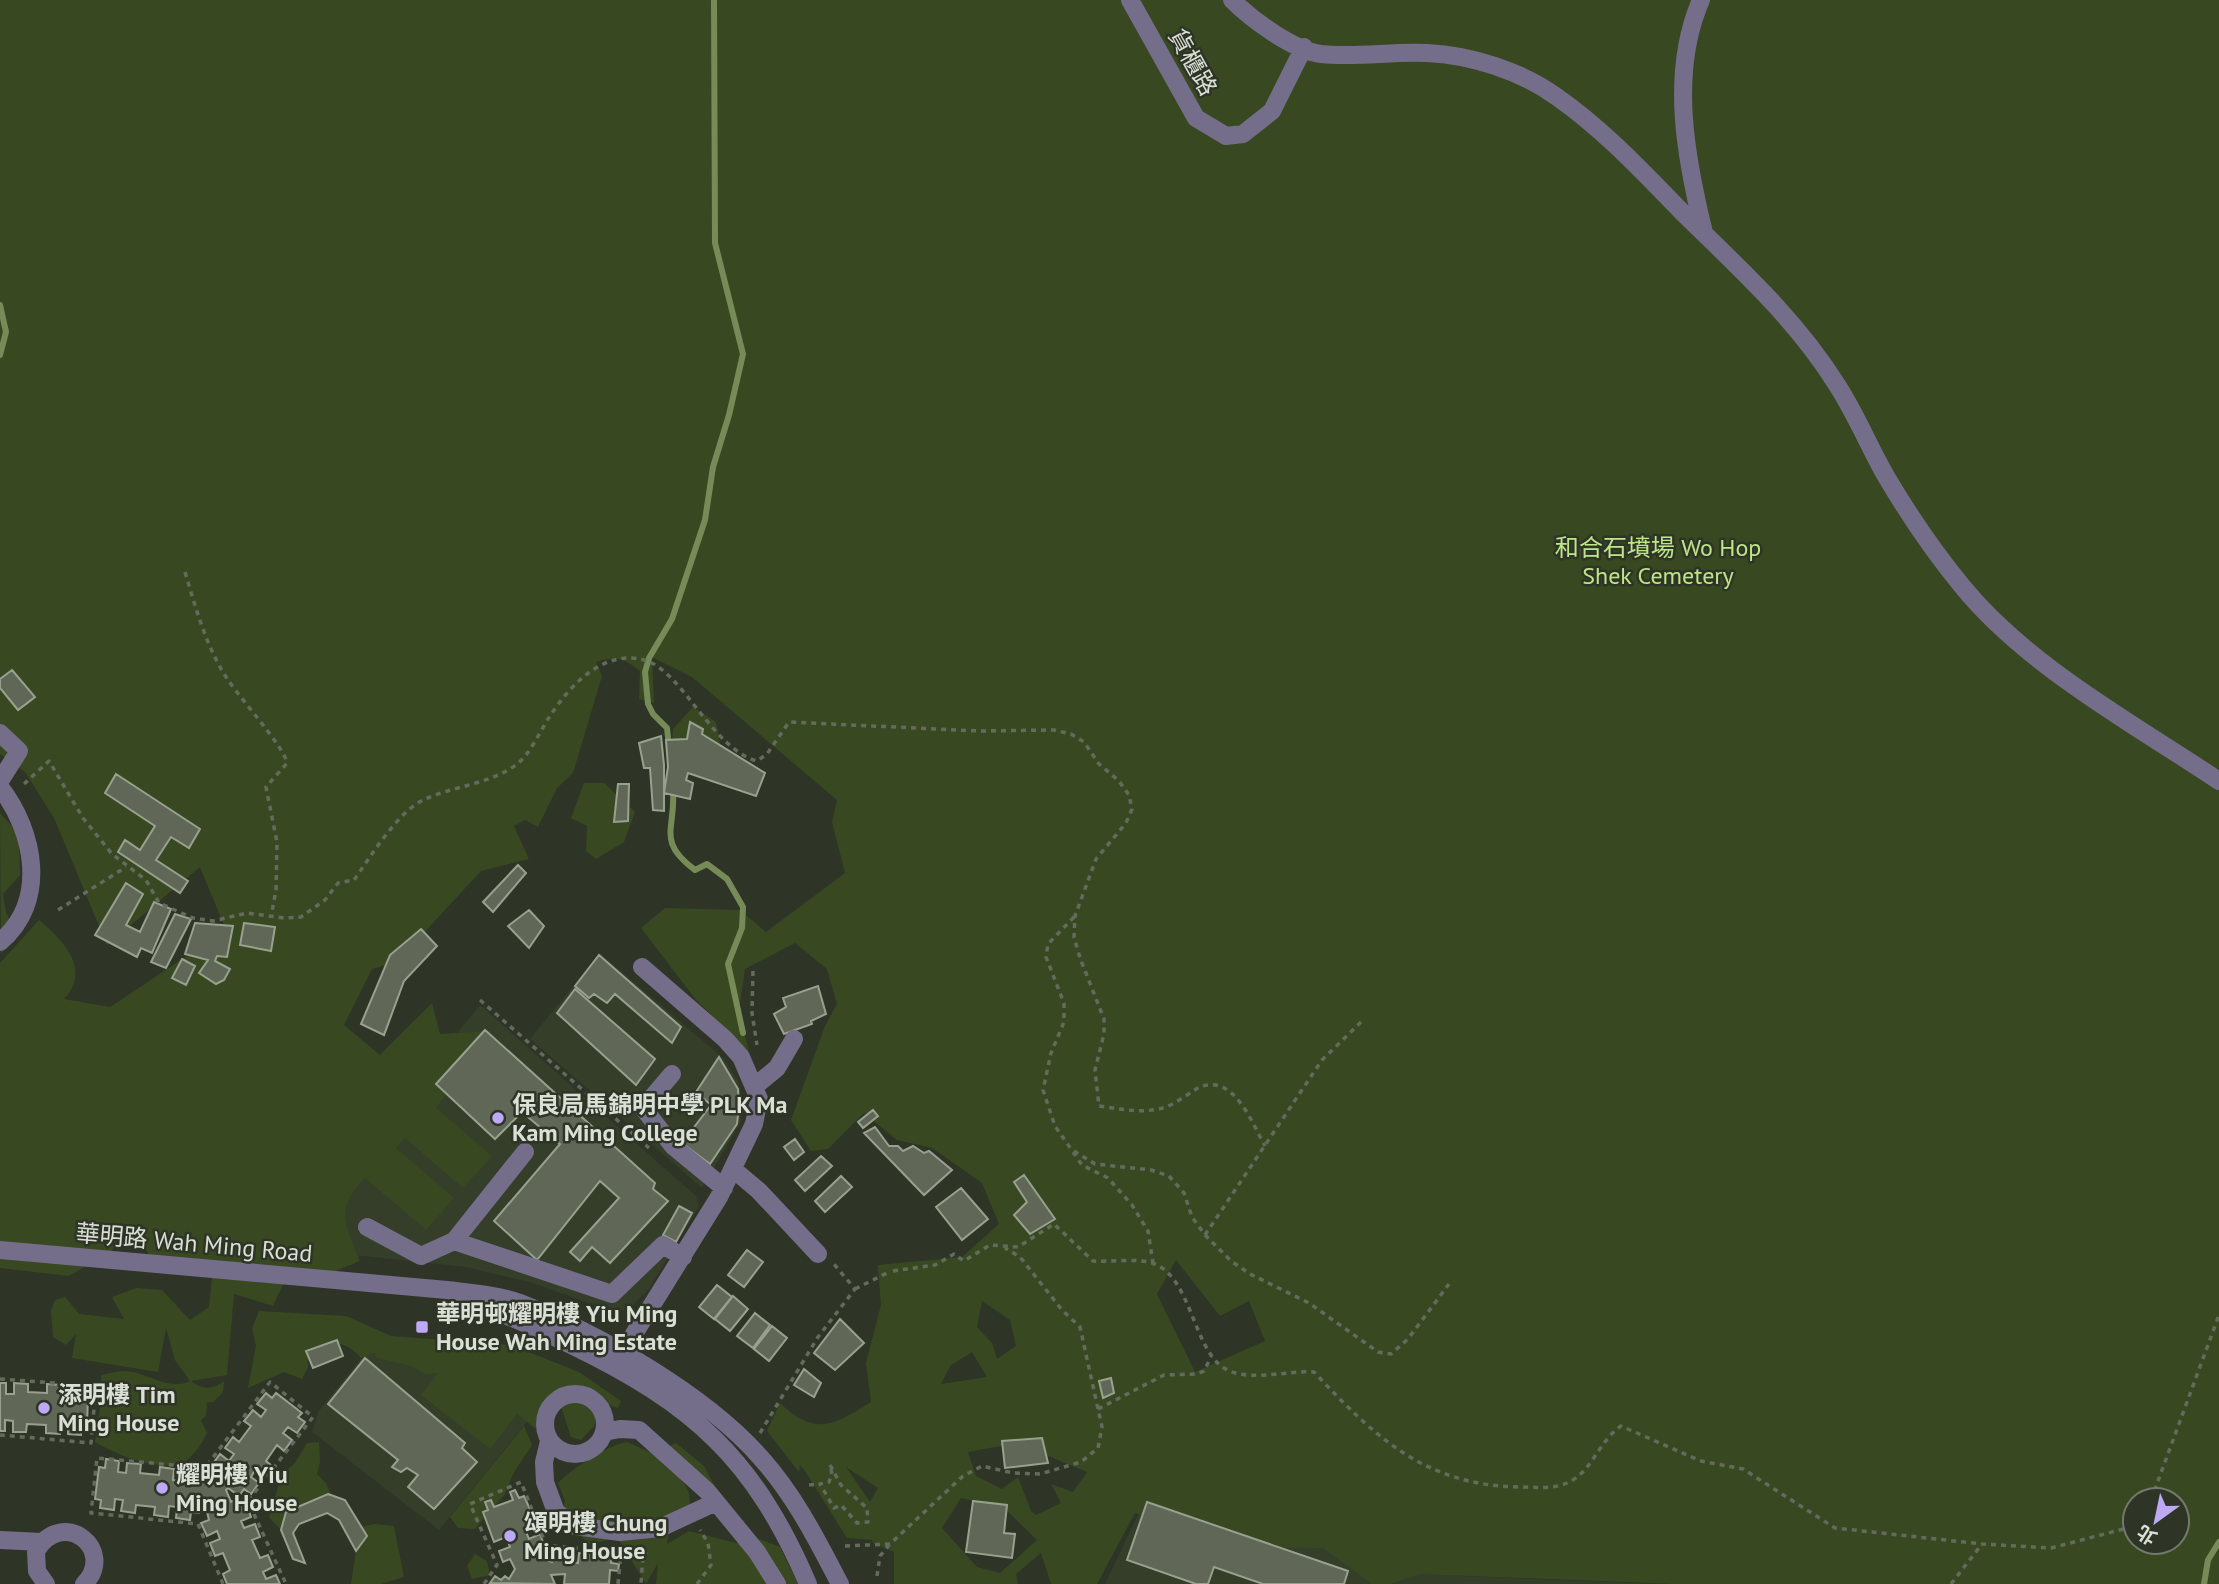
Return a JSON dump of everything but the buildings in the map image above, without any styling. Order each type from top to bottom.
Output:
[{"type":"street","name":"貨櫃路","points":[[1130,0],[1196,118],[1226,136],[1242,134],[1272,111],[1304,47]]},
{"type":"street","points":[[1232,0],[1248,17],[1319,54],[1429,53],[1477,61],[1517,75],[1555,95],[1600,129],[1764,292],[1823,364],[1856,416],[1886,476],[1926,539],[1964,589],[2010,634],[2068,680],[2219,781]]},
{"type":"street","points":[[1701,0],[1694,16],[1689,47],[1683,122],[1704,233]]},
{"type":"street","points":[[0,733],[19,751],[0,784],[19,816],[28,845],[32,873],[29,903],[23,917],[15,929],[0,942]]},
{"type":"street","points":[[618,1360],[724,1188],[754,1124],[759,1099],[741,1057],[725,1039],[642,968]]},
{"type":"street","points":[[755,1086],[777,1068],[794,1039]]},
{"type":"street","points":[[673,1074],[643,1108],[673,1146],[724,1188]]},
{"type":"street","points":[[367,1227],[421,1256],[454,1241],[526,1153]]},
{"type":"street","points":[[733,1168],[823,1256]]},
{"type":"street","points":[[454,1241],[612,1294],[663,1245],[682,1257]]},
{"type":"street","name":"華明路 Wah Ming Road","points":[[0,1250],[384,1285],[466,1302],[512,1317],[618,1360],[684,1391],[725,1423],[761,1457],[797,1504],[840,1584]]},
{"type":"street","name":"華明路 Wah Ming Road","points":[[618,1360],[722,1444],[771,1506],[808,1584]]},
{"type":"street","points":[[582,1395],[598,1405],[605,1423],[604,1432],[600,1442],[583,1454],[562,1452],[550,1441],[544,1429],[548,1408],[563,1396],[582,1395]]},
{"type":"street","points":[[604,1432],[639,1430],[716,1502],[778,1584]]},
{"type":"street","points":[[550,1441],[544,1462],[545,1482],[556,1511],[575,1526],[621,1532],[660,1528],[716,1502]]},
{"type":"street","points":[[0,1540],[42,1542],[57,1533],[76,1534],[84,1538],[94,1553],[95,1563],[84,1584]]},
{"type":"street","points":[[42,1542],[35,1561],[37,1571],[46,1584]]},
{"type":"path","points":[[185,572],[200,629],[220,669],[285,753],[287,764],[266,787],[277,842],[276,890],[271,917]]},
{"type":"path","points":[[24,784],[48,761],[83,818],[126,867],[146,880],[159,903],[193,918],[213,920],[247,913],[271,917],[301,916],[325,900],[338,883],[354,880],[384,839],[421,801],[505,772],[520,762],[552,713],[571,690],[601,663],[628,657],[643,659],[666,670],[690,703],[722,736],[742,754],[757,761],[767,754],[789,722],[979,731],[1034,728],[1071,734],[1084,742],[1099,764],[1119,780],[1129,795],[1132,810],[1126,823],[1096,859],[1075,916],[1074,937],[1104,1019],[1104,1034],[1095,1070],[1099,1106],[1128,1111],[1162,1109],[1202,1086],[1218,1086],[1234,1093],[1265,1146]]},
{"type":"path","points":[[58,910],[126,867]]},
{"type":"path","points":[[1075,916],[1048,944],[1046,957],[1064,1003],[1064,1021],[1052,1053],[1043,1090],[1055,1126],[1082,1165],[1108,1178],[1132,1205],[1148,1231],[1153,1263]]},
{"type":"path","points":[[480,1000],[658,1157]]},
{"type":"path","points":[[1205,1235],[1322,1060],[1362,1021]]},
{"type":"path","points":[[1074,1151],[1095,1164],[1151,1170],[1169,1176],[1184,1193],[1192,1217],[1205,1235],[1250,1274],[1309,1303],[1378,1352],[1391,1354],[1408,1339],[1449,1284]]},
{"type":"path","points":[[760,1433],[818,1337],[855,1289],[891,1271],[935,1265],[954,1254],[964,1261],[990,1245],[1018,1247],[1054,1224],[1093,1261],[1153,1263],[1175,1282],[1211,1357],[1224,1368],[1240,1375],[1314,1372],[1375,1435],[1419,1464],[1473,1483],[1550,1488],[1568,1483],[1582,1474],[1608,1435],[1621,1426],[1701,1461],[1743,1469],[1835,1528],[1982,1544],[2051,1548],[2121,1530]]},
{"type":"path","points":[[877,1576],[880,1556],[890,1544],[962,1476],[982,1466],[1013,1473],[1040,1474],[1081,1462],[1098,1448],[1102,1427],[1080,1327],[1062,1310],[1020,1257],[1005,1248]]},
{"type":"path","points":[[823,1256],[855,1289]]},
{"type":"path","points":[[2156,1486],[2219,1315]]},
{"type":"path","points":[[1098,1409],[1164,1375],[1197,1374],[1204,1371],[1211,1357]]},
{"type":"path","points":[[0,1379],[96,1386],[91,1443],[0,1435]]},
{"type":"path","points":[[223,1584],[198,1524],[91,1513],[97,1458],[205,1468],[270,1382],[313,1418],[248,1501],[285,1584]]},
{"type":"path","points":[[809,1485],[829,1482],[832,1474],[830,1465],[841,1485],[867,1508],[868,1522],[857,1523],[841,1505],[824,1512]]},
{"type":"path","points":[[484,1584],[498,1565],[470,1504],[521,1482],[546,1545],[596,1550]]},
{"type":"path","points":[[820,1484],[834,1508]]},
{"type":"path","points":[[696,1526],[708,1543],[711,1564],[697,1584]]},
{"type":"path","points":[[845,1546],[890,1544]]},
{"type":"path","points":[[1951,1584],[1982,1544]]},
{"type":"path","points":[[609,1551],[643,1555],[653,1548]]},
{"type":"path","points":[[618,1584],[621,1552]]},
{"type":"path","points":[[641,1584],[643,1555]]},
{"type":"shaded area","points":[[600,953],[723,1058],[738,1081],[744,1103],[741,1122],[702,1188],[530,1039]]},
{"type":"shaded area","name":"保良局馬錦明中學 PLK Ma Kam Ming College","points":[[480,1005],[696,1196],[699,1206],[649,1289],[628,1310],[612,1311],[529,1282],[465,1267],[327,1252],[330,1188]]},
{"type":"shaded area","points":[[374,1342],[457,1352],[534,1413],[439,1530],[312,1432],[318,1412]]},
{"type":"shaded area","points":[[1147,1496],[1460,1576],[1665,1584],[1105,1584]]},
{"type":"green space","name":"和合石墳場 Wo Hop Shek Cemetery","points":[[0,0],[2219,0],[2219,1584],[1674,1584],[1420,1574],[1390,1584],[1372,1584],[1323,1548],[1231,1547],[1135,1513],[1097,1584],[1051,1584],[1041,1553],[1016,1574],[1018,1584],[894,1584],[894,1552],[873,1543],[872,1540],[847,1538],[805,1471],[800,1465],[799,1472],[767,1431],[780,1403],[804,1421],[826,1424],[871,1402],[866,1363],[881,1305],[878,1265],[962,1257],[999,1224],[982,1183],[932,1148],[897,1140],[864,1113],[828,1149],[811,1151],[791,1120],[825,1026],[837,1004],[827,969],[795,943],[745,969],[739,1010],[749,1052],[696,1000],[641,928],[665,908],[740,910],[766,932],[845,873],[832,822],[837,800],[692,677],[652,657],[654,703],[639,699],[640,671],[620,659],[596,662],[602,676],[573,773],[557,788],[538,827],[525,820],[514,826],[529,859],[481,871],[397,962],[372,969],[344,1025],[380,1055],[432,1003],[440,1034],[492,1031],[436,1108],[492,1156],[463,1188],[405,1138],[396,1148],[454,1198],[426,1230],[365,1178],[349,1199],[345,1218],[360,1261],[318,1278],[287,1276],[273,1306],[234,1294],[227,1375],[191,1381],[208,1388],[224,1381],[223,1392],[213,1402],[207,1402],[206,1416],[201,1420],[207,1433],[196,1452],[183,1462],[168,1465],[146,1463],[124,1456],[95,1442],[102,1394],[101,1375],[124,1371],[165,1383],[182,1384],[190,1381],[175,1360],[166,1328],[158,1372],[72,1358],[76,1334],[66,1345],[53,1337],[51,1310],[55,1300],[65,1297],[79,1314],[124,1319],[112,1297],[136,1288],[162,1290],[190,1320],[209,1307],[213,1267],[155,1264],[132,1229],[110,1252],[69,1276],[0,1268],[0,963],[39,920],[65,946],[75,966],[72,988],[64,999],[110,1007],[182,959],[228,935],[200,867],[107,945],[54,818],[25,772],[0,754]],"holes":[[[1176,1260],[1220,1316],[1249,1301],[1265,1341],[1195,1372],[1157,1294]],[[982,1301],[1010,1320],[1016,1346],[997,1359],[992,1343],[977,1327]],[[972,1352],[987,1377],[941,1384],[950,1366]],[[1017,1443],[1087,1472],[1073,1492],[1051,1484],[1061,1503],[1036,1515],[1031,1511],[1018,1477],[1002,1489],[976,1476],[968,1452]],[[846,1467],[878,1488],[870,1502]],[[961,1498],[1004,1508],[1037,1540],[1000,1573],[977,1567],[942,1528]]]},
{"type":"green space","points":[[693,707],[716,722],[724,765],[671,753],[673,729]]},
{"type":"green space","points":[[584,783],[604,783],[635,812],[624,842],[596,859],[586,851],[587,826],[571,818]]},
{"type":"green space","points":[[0,813],[19,834],[20,875],[3,894],[6,912],[16,934],[1,954]]},
{"type":"green space","points":[[259,1311],[346,1316],[391,1336],[511,1345],[579,1372],[621,1401],[618,1408],[601,1402],[594,1426],[581,1440],[571,1437],[556,1392],[549,1395],[552,1412],[536,1429],[517,1414],[490,1449],[421,1395],[438,1373],[424,1374],[411,1366],[377,1358],[374,1353],[361,1358],[348,1347],[323,1345],[307,1351],[308,1367],[302,1379],[284,1372],[248,1388],[256,1346],[252,1328]]},
{"type":"green space","points":[[524,1426],[532,1445],[513,1474],[505,1494],[475,1529],[458,1528],[450,1517]]},
{"type":"green space","points":[[319,1442],[320,1462],[317,1474],[326,1483],[331,1495],[286,1512],[281,1530],[269,1517],[282,1474],[295,1463],[307,1443]]},
{"type":"green space","points":[[627,1442],[654,1454],[676,1443],[704,1466],[714,1485],[696,1488],[686,1460],[674,1472],[688,1490],[690,1506],[689,1513],[670,1525],[667,1544],[689,1531],[736,1543],[754,1537],[780,1547],[798,1584],[656,1584],[658,1563],[646,1584],[617,1537],[590,1545],[560,1517],[565,1501],[558,1483],[590,1459]]},
{"type":"green space","points":[[374,1524],[394,1526],[404,1577],[381,1584],[351,1584],[356,1551],[367,1536],[361,1527]]},
{"type":"green space","points":[[475,1554],[487,1561],[490,1575],[472,1579],[467,1566]]},
{"type":"waterway","points":[[669,747],[667,728],[653,714],[648,704],[645,672],[649,658],[672,619],[705,520],[713,467],[729,415],[743,354],[715,243],[714,0]]},
{"type":"waterway","points":[[0,305],[6,332],[0,355]]},
{"type":"waterway","points":[[673,790],[670,834],[676,851],[695,870],[707,864],[727,879],[743,907],[742,928],[728,964],[743,1033]]},
{"type":"waterway","points":[[2204,1584],[2208,1560],[2219,1542]]},
{"type":"place","name":"保良局馬錦明中學 PLK Ma Kam Ming College","points":[[498,1118]]},
{"type":"place","name":"華明邨耀明樓 Yiu Ming House Wah Ming Estate","points":[[422,1327]]},
{"type":"place","name":"添明樓 Tim Ming House","points":[[44,1408]]},
{"type":"place","name":"耀明樓 Yiu Ming House","points":[[162,1488]]},
{"type":"place","name":"頌明樓 Chung Ming House","points":[[510,1536]]}]
